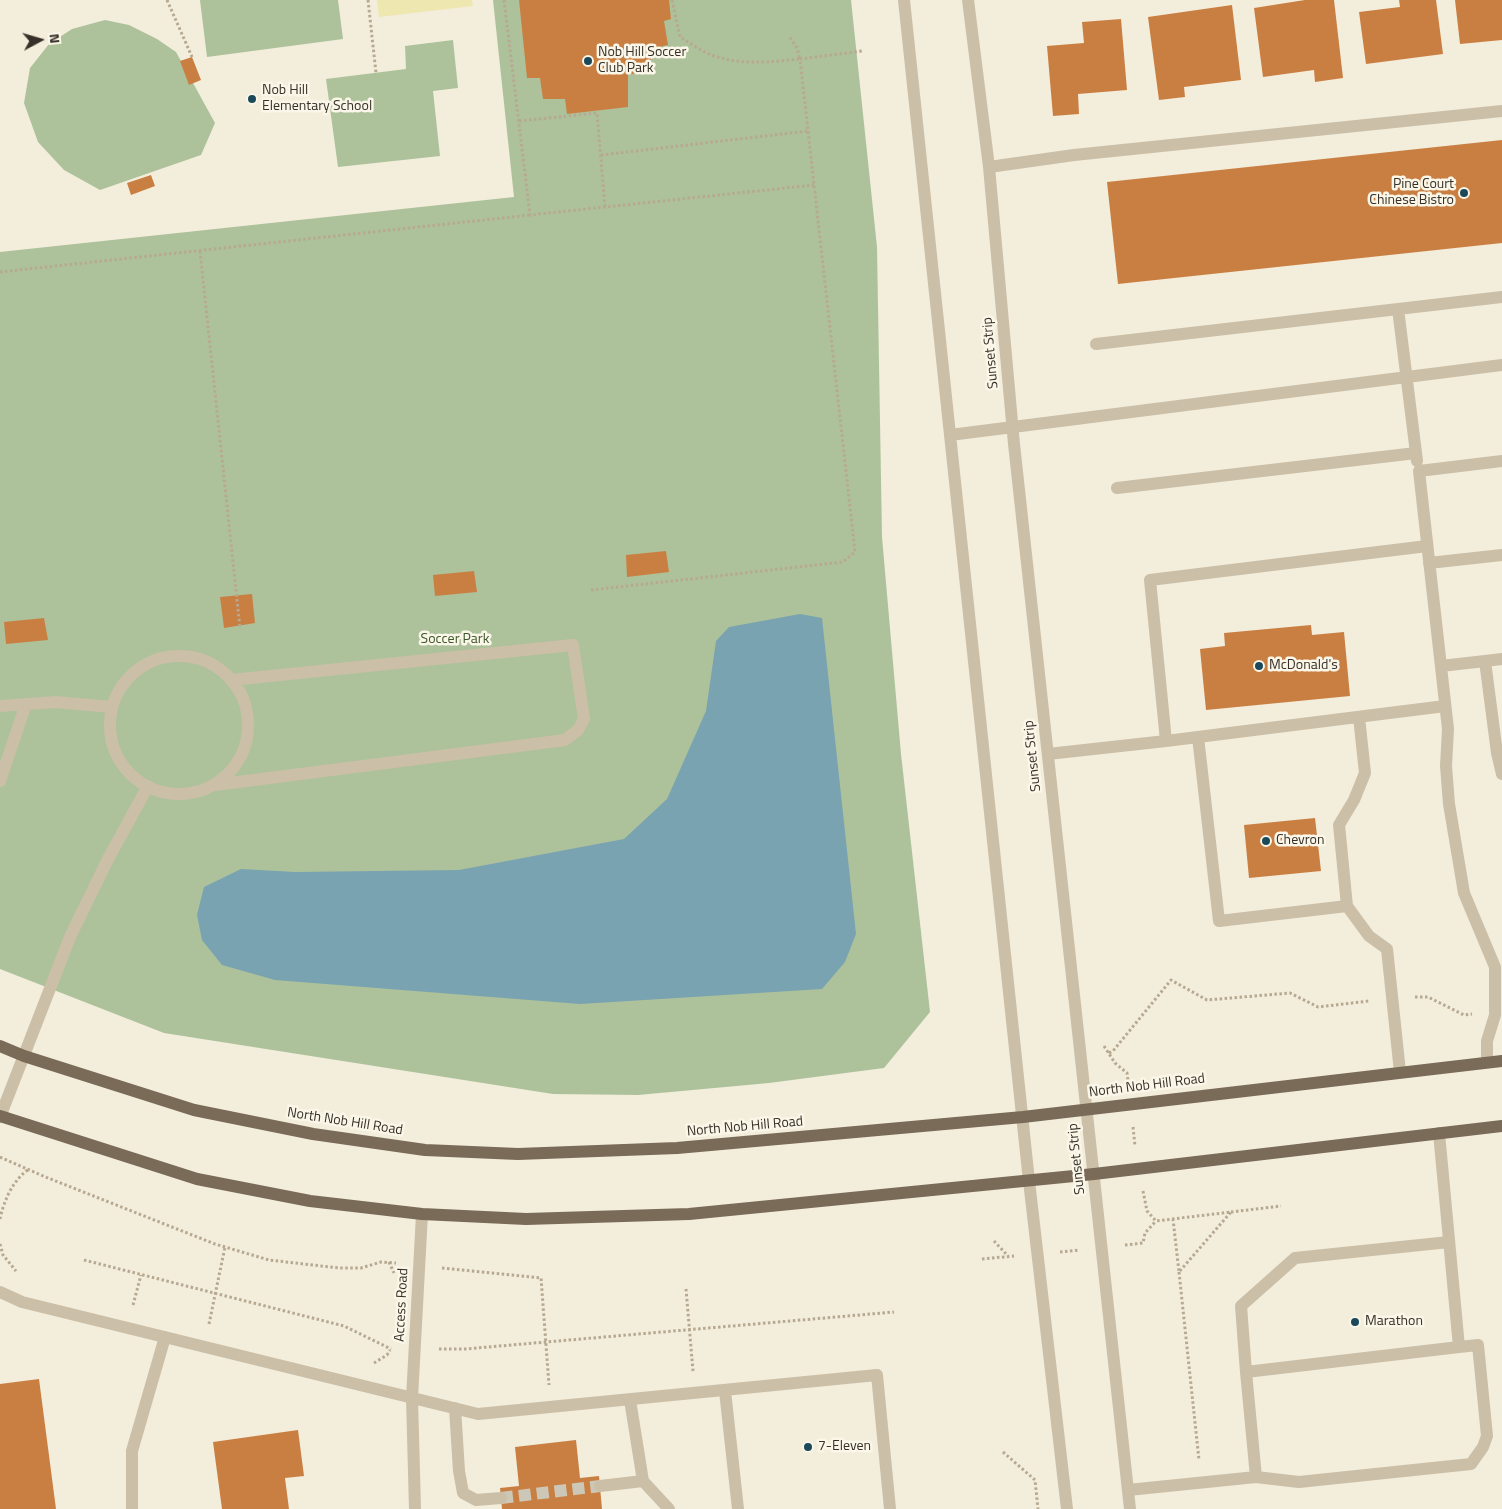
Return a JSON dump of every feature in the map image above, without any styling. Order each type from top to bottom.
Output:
[{"type":"main road","name":"North Nob Hill Road","points":[[0,1046],[24,1056],[194,1110],[313,1134],[426,1150],[518,1154],[677,1148],[1023,1117],[1502,1061]]},
{"type":"main road","points":[[0,1116],[197,1179],[310,1201],[422,1214],[526,1219],[689,1214],[1094,1174],[1502,1126]]},
{"type":"street","points":[[904,0],[1029,1181],[1066,1509],[1062,1509]]},
{"type":"street","name":"Sunset Strip","points":[[968,0],[989,167],[1013,427],[1130,1509]]},
{"type":"street","points":[[989,167],[1074,155],[1502,111]]},
{"type":"street","points":[[1096,344],[1502,297]]},
{"type":"street","points":[[1398,309],[1405,376],[1419,471],[1448,730],[1446,766],[1449,804],[1464,893],[1499,964],[1495,1011],[1487,1041],[1487,1062]]},
{"type":"street","points":[[950,435],[1502,365]]},
{"type":"street","points":[[1118,488],[1416,453]]},
{"type":"street","points":[[1419,471],[1502,461]]},
{"type":"street","points":[[1166,742],[1150,580],[1427,546]]},
{"type":"street","points":[[1429,564],[1502,556]]},
{"type":"street","points":[[215,785],[235,767],[247,742],[248,715],[239,689],[221,669],[196,657],[170,656],[144,664],[124,682],[112,708],[110,735],[120,760],[137,781],[162,792],[189,794],[215,785],[565,740],[578,730],[584,719],[573,645],[231,680]]},
{"type":"street","points":[[1441,666],[1502,659]]},
{"type":"street","points":[[1485,660],[1502,774]]},
{"type":"street","points":[[0,706],[55,702],[112,708]]},
{"type":"street","points":[[0,781],[26,704]]},
{"type":"street","points":[[1048,754],[1166,742],[1445,706]]},
{"type":"street","points":[[1359,717],[1365,773],[1354,800],[1338,825],[1347,906],[1369,936],[1387,949],[1400,1072]]},
{"type":"street","points":[[1198,737],[1219,921],[1347,906]]},
{"type":"street","points":[[0,1116],[70,937],[108,859],[148,786]]},
{"type":"street","points":[[1438,1133],[1459,1348]]},
{"type":"street","name":"Access Road","points":[[415,1509],[412,1398],[422,1214]]},
{"type":"street","points":[[1256,1477],[1241,1306],[1295,1258],[1449,1242]]},
{"type":"street","points":[[0,1292],[22,1302],[478,1414],[877,1375],[890,1509]]},
{"type":"street","points":[[132,1509],[132,1451],[165,1337]]},
{"type":"street","points":[[1128,1490],[1256,1477],[1299,1482],[1471,1464],[1478,1457],[1485,1441],[1485,1418],[1478,1345],[1246,1372]]},
{"type":"street","points":[[725,1391],[738,1509]]},
{"type":"street","points":[[630,1400],[642,1481],[669,1509]]},
{"type":"street","points":[[455,1408],[459,1471],[463,1493],[476,1505],[501,1498]]},
{"type":"street","points":[[600,1486],[642,1481]]},
{"type":"path","points":[[167,0],[192,57]]},
{"type":"path","points":[[368,0],[376,73]]},
{"type":"path","points":[[504,0],[530,215]]},
{"type":"path","points":[[672,0],[680,37],[707,54],[735,61],[767,62],[862,51]]},
{"type":"path","points":[[591,590],[844,562],[855,552],[800,59],[797,48],[789,36]]},
{"type":"path","points":[[519,121],[597,113],[606,208]]},
{"type":"path","points":[[601,156],[808,131]]},
{"type":"path","points":[[0,272],[814,185]]},
{"type":"path","points":[[200,251],[240,628]]},
{"type":"path","points":[[1156,1221],[1147,1211],[1129,1104],[1127,1073],[1115,1063],[1109,1053],[1114,1051],[1171,980],[1206,1000],[1290,993],[1318,1007],[1428,997],[1464,1016],[1495,1011]]},
{"type":"path","points":[[0,1157],[48,1178],[225,1247],[269,1260],[304,1265],[361,1268],[381,1262],[389,1262],[541,1278],[551,1407]]},
{"type":"path","points":[[0,1219],[18,1176],[29,1169]]},
{"type":"path","points":[[1143,1243],[1146,1233],[1156,1221],[1281,1206]]},
{"type":"path","points":[[1179,1272],[1231,1212]]},
{"type":"path","points":[[1173,1219],[1201,1483]]},
{"type":"path","points":[[982,1259],[1009,1257],[994,1242]]},
{"type":"path","points":[[0,1244],[3,1255],[22,1277]]},
{"type":"path","points":[[204,1347],[225,1247]]},
{"type":"path","points":[[84,1260],[344,1326],[390,1349],[415,1353],[894,1312]]},
{"type":"path","points":[[389,1262],[397,1280]]},
{"type":"path","points":[[371,1364],[387,1355],[395,1340]]},
{"type":"path","points":[[1003,1452],[1035,1480],[1038,1509]]},
{"type":"green space","points":[[200,0],[338,0],[343,39],[207,57]]},
{"type":"green space","name":"Soccer Park","points":[[493,0],[851,0],[877,247],[882,537],[901,754],[930,1012],[884,1068],[769,1083],[638,1095],[553,1094],[164,1033],[0,969],[0,252],[514,197]]},
{"type":"green space","points":[[105,20],[129,25],[157,39],[176,52],[215,123],[201,155],[100,190],[64,170],[38,142],[24,103],[30,68],[49,44],[72,29]]},
{"type":"green space","points":[[453,40],[458,88],[433,91],[440,156],[338,167],[326,79],[406,69],[405,46]]},
{"type":"sand","points":[[377,0],[472,0],[473,6],[379,17]]},
{"type":"water","points":[[800,614],[822,618],[856,934],[845,962],[822,989],[580,1004],[275,980],[222,965],[202,940],[197,915],[204,887],[241,869],[295,872],[459,870],[624,839],[667,799],[706,711],[716,641],[729,627]]},
{"type":"building","name":"Nob Hill Soccer Club Park","points":[[519,0],[669,0],[671,19],[664,21],[668,45],[650,49],[652,73],[628,74],[628,107],[567,114],[565,99],[543,99],[540,78],[527,78]]},
{"type":"building","points":[[1305,0],[1334,0],[1343,78],[1315,82],[1314,70],[1263,77],[1254,8]]},
{"type":"building","points":[[1399,0],[1436,0],[1443,54],[1366,64],[1359,12],[1400,7]]},
{"type":"building","points":[[1455,0],[1502,0],[1502,40],[1460,44]]},
{"type":"building","points":[[1232,5],[1241,80],[1184,87],[1185,97],[1159,100],[1148,17]]},
{"type":"building","points":[[1121,19],[1127,90],[1078,94],[1079,114],[1053,116],[1047,46],[1084,43],[1082,22]]},
{"type":"building","points":[[192,57],[201,80],[189,85],[180,61]]},
{"type":"building","points":[[1502,140],[1502,243],[1118,284],[1107,182]]},
{"type":"building","points":[[151,175],[155,186],[131,195],[127,183]]},
{"type":"building","points":[[666,551],[669,572],[627,577],[626,555]]},
{"type":"building","points":[[474,571],[477,592],[435,596],[433,575]]},
{"type":"building","points":[[252,594],[255,623],[224,628],[220,597]]},
{"type":"building","points":[[44,618],[48,640],[6,644],[4,622]]},
{"type":"building","points":[[1311,625],[1312,635],[1344,632],[1350,696],[1206,710],[1200,649],[1225,646],[1224,633]]},
{"type":"building","points":[[1315,818],[1321,871],[1249,878],[1244,825]]},
{"type":"building","points":[[39,1379],[56,1509],[0,1509],[0,1384]]},
{"type":"building","points":[[298,1430],[304,1476],[285,1478],[289,1509],[222,1509],[213,1442]]},
{"type":"building","points":[[576,1440],[580,1478],[599,1476],[602,1509],[502,1509],[500,1488],[519,1486],[515,1447]]},
{"type":"tunnel","points":[[501,1498],[600,1486]]},
{"type":"place","name":"Nob Hill Soccer Club Park","points":[[588,61]]},
{"type":"place","name":"Nob Hill Elementary School","points":[[252,99]]},
{"type":"place","name":"Pine Court Chinese Bistro","points":[[1464,193]]},
{"type":"place","name":"McDonald's","points":[[1259,666]]},
{"type":"place","name":"Chevron","points":[[1266,841]]},
{"type":"place","name":"Marathon","points":[[1355,1322]]},
{"type":"place","name":"7-Eleven","points":[[808,1447]]}]
